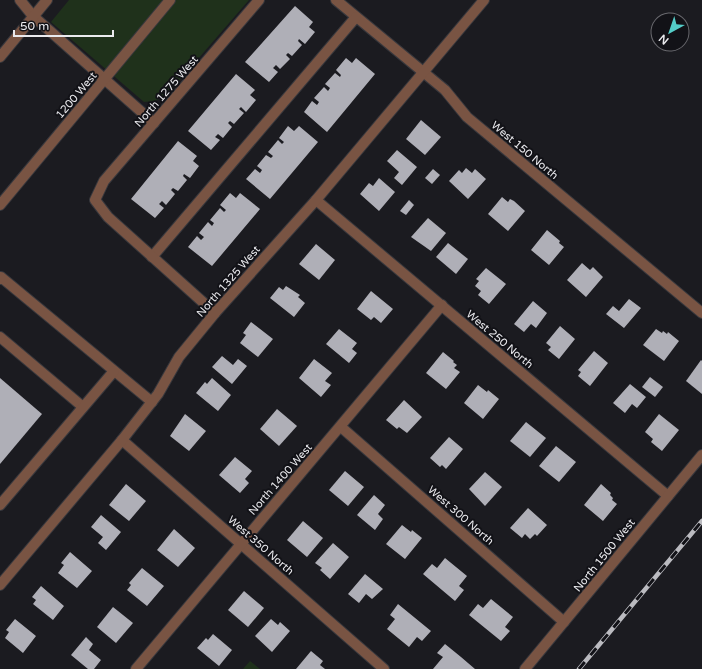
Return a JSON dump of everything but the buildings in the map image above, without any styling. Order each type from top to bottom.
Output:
[{"type":"street","points":[[20,0],[33,16],[154,123]]},
{"type":"street","points":[[0,57],[48,0]]},
{"type":"street","name":"1200 West","points":[[0,205],[170,0]]},
{"type":"street","name":"North 1275 West","points":[[152,257],[108,217],[95,200],[104,181],[259,0]]},
{"type":"street","name":"West 150 North","points":[[336,0],[445,90],[467,117],[702,313]]},
{"type":"street","name":"North 1325 West","points":[[0,585],[122,440],[152,402],[179,357],[215,313],[316,200],[484,0]]},
{"type":"street","points":[[215,313],[152,257],[356,16]]},
{"type":"street","name":"West 250 North","points":[[316,200],[668,496]]},
{"type":"street","points":[[0,279],[1,277],[152,402]]},
{"type":"street","name":"North 1400 West","points":[[136,669],[442,305]]},
{"type":"street","points":[[0,337],[83,407]]},
{"type":"street","points":[[0,504],[114,371]]},
{"type":"street","name":"West 300 North","points":[[341,427],[564,622]]},
{"type":"street","name":"West 350 North","points":[[122,440],[384,669]]},
{"type":"street","name":"North 1500 West","points":[[525,669],[702,455]]},
{"type":"green space","points":[[69,0],[249,0],[165,97],[155,101],[144,102],[51,22]]},
{"type":"green space","points":[[250,661],[260,669],[243,669]]},
{"type":"railway","points":[[579,669],[702,521]]}]
